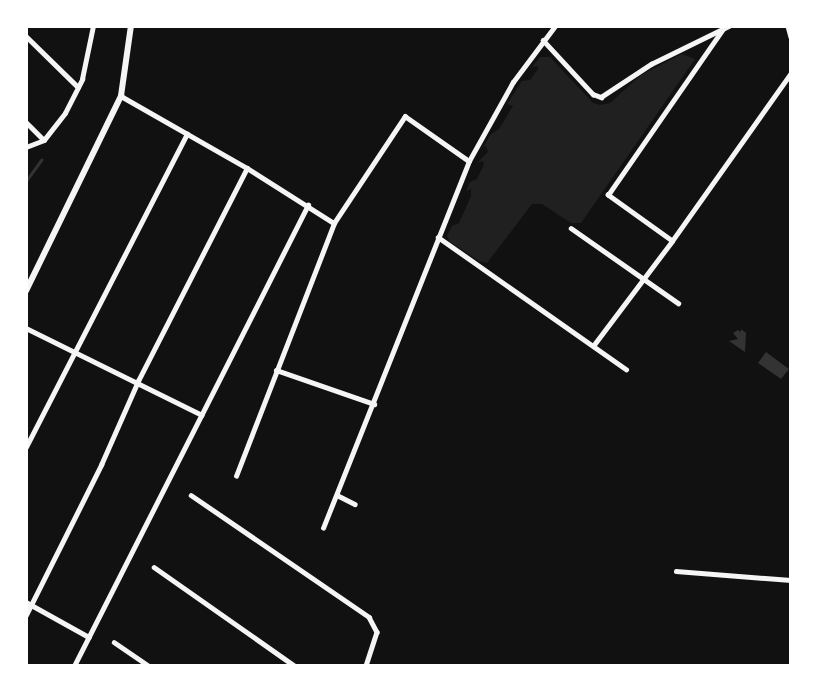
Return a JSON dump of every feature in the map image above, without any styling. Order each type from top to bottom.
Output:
[{"type":"street","points":[[26,147],[44,140],[65,113],[78,88],[93,26]]},
{"type":"street","points":[[26,291],[121,96],[130,26]]},
{"type":"street","points":[[323,528],[470,161],[513,82],[555,26]]},
{"type":"street","points":[[543,40],[593,94],[601,97],[652,64],[729,26]]},
{"type":"street","points":[[788,26],[791,37]]},
{"type":"street","points":[[672,242],[608,195],[723,29]]},
{"type":"street","points":[[26,36],[78,88]]},
{"type":"street","points":[[593,346],[672,242],[791,73]]},
{"type":"street","points":[[121,96],[247,168],[334,223]]},
{"type":"street","points":[[236,476],[334,223],[405,116],[470,161]]},
{"type":"street","points":[[26,122],[44,140]]},
{"type":"street","points":[[26,447],[187,134]]},
{"type":"street","points":[[26,615],[29,603],[101,465],[138,381],[247,168]]},
{"type":"street","points":[[74,666],[308,205]]},
{"type":"street","points":[[571,228],[678,303]]},
{"type":"street","points":[[438,237],[626,369]]},
{"type":"street","points":[[26,328],[138,381],[202,415]]},
{"type":"street","points":[[276,370],[374,404]]},
{"type":"street","points":[[191,495],[369,617],[377,632],[366,666]]},
{"type":"street","points":[[337,495],[355,504]]},
{"type":"street","points":[[154,567],[295,666]]},
{"type":"street","points":[[676,571],[791,580]]},
{"type":"street","points":[[29,603],[89,637]]},
{"type":"street","points":[[114,642],[148,666]]},
{"type":"shaded area","points":[[682,54],[695,59],[581,223],[571,223],[542,204],[532,204],[487,263],[479,261],[449,241],[447,236],[452,226],[459,223],[471,196],[471,189],[466,191],[470,182],[477,179],[484,164],[483,161],[477,163],[488,152],[486,146],[483,148],[490,135],[499,129],[513,106],[507,104],[522,81],[530,80],[538,69],[537,66],[532,67],[540,57],[550,57],[593,103],[600,105],[610,103],[641,75]]},
{"type":"shaded area","points":[[741,329],[746,333],[745,352],[729,341],[738,339],[733,333],[738,330],[741,332]]},
{"type":"shaded area","points":[[766,352],[789,369],[781,379],[758,363]]},
{"type":"waterway","points":[[26,181],[41,160]]}]
